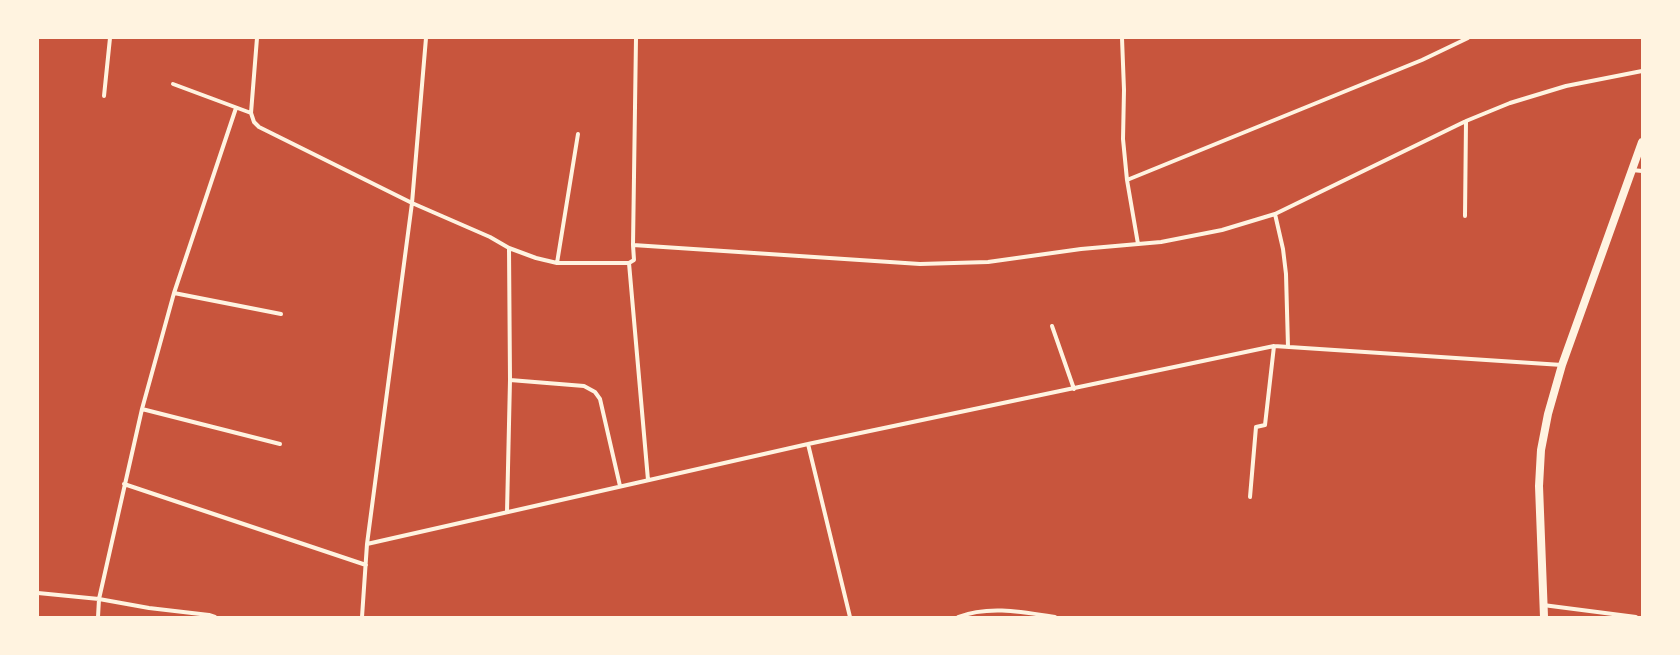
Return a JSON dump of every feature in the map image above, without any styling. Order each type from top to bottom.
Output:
[{"type":"main road","points":[[1544,617],[1539,486],[1541,450],[1548,414],[1562,365],[1642,142]]},
{"type":"street","points":[[104,96],[110,38]]},
{"type":"street","points":[[257,38],[251,113],[254,122],[259,127],[412,203],[490,237],[509,248],[536,258],[557,263],[630,263],[634,260],[636,38]]},
{"type":"street","points":[[362,617],[367,544],[412,203],[426,38]]},
{"type":"street","points":[[1122,38],[1124,90],[1122,139],[1127,180],[1138,244]]},
{"type":"street","points":[[1127,180],[1422,60],[1468,38]]},
{"type":"street","points":[[633,245],[920,264],[988,262],[1161,242],[1222,230],[1275,214],[1466,121],[1510,103],[1566,86],[1642,71]]},
{"type":"street","points":[[173,84],[251,113]]},
{"type":"street","points":[[98,617],[99,599],[142,409],[174,293],[236,108]]},
{"type":"street","points":[[1465,216],[1466,121]]},
{"type":"street","points":[[557,263],[578,134]]},
{"type":"street","points":[[1632,170],[1642,171]]},
{"type":"street","points":[[1275,214],[1283,249],[1285,268],[1288,347]]},
{"type":"street","points":[[507,512],[510,380],[509,248]]},
{"type":"street","points":[[630,263],[648,480]]},
{"type":"street","points":[[174,293],[281,314]]},
{"type":"street","points":[[1052,326],[1074,389]]},
{"type":"street","points":[[367,544],[808,444],[1274,346],[1562,365]]},
{"type":"street","points":[[1250,497],[1256,427],[1265,425],[1274,346]]},
{"type":"street","points":[[510,380],[584,386],[594,392],[600,399],[620,486]]},
{"type":"street","points":[[142,409],[280,444]]},
{"type":"street","points":[[808,444],[850,617]]},
{"type":"street","points":[[124,484],[366,565]]},
{"type":"street","points":[[38,594],[99,599],[149,608],[215,617]]},
{"type":"street","points":[[1543,606],[1636,617]]},
{"type":"street","points":[[958,617],[966,614],[1000,610],[1055,617]]}]
